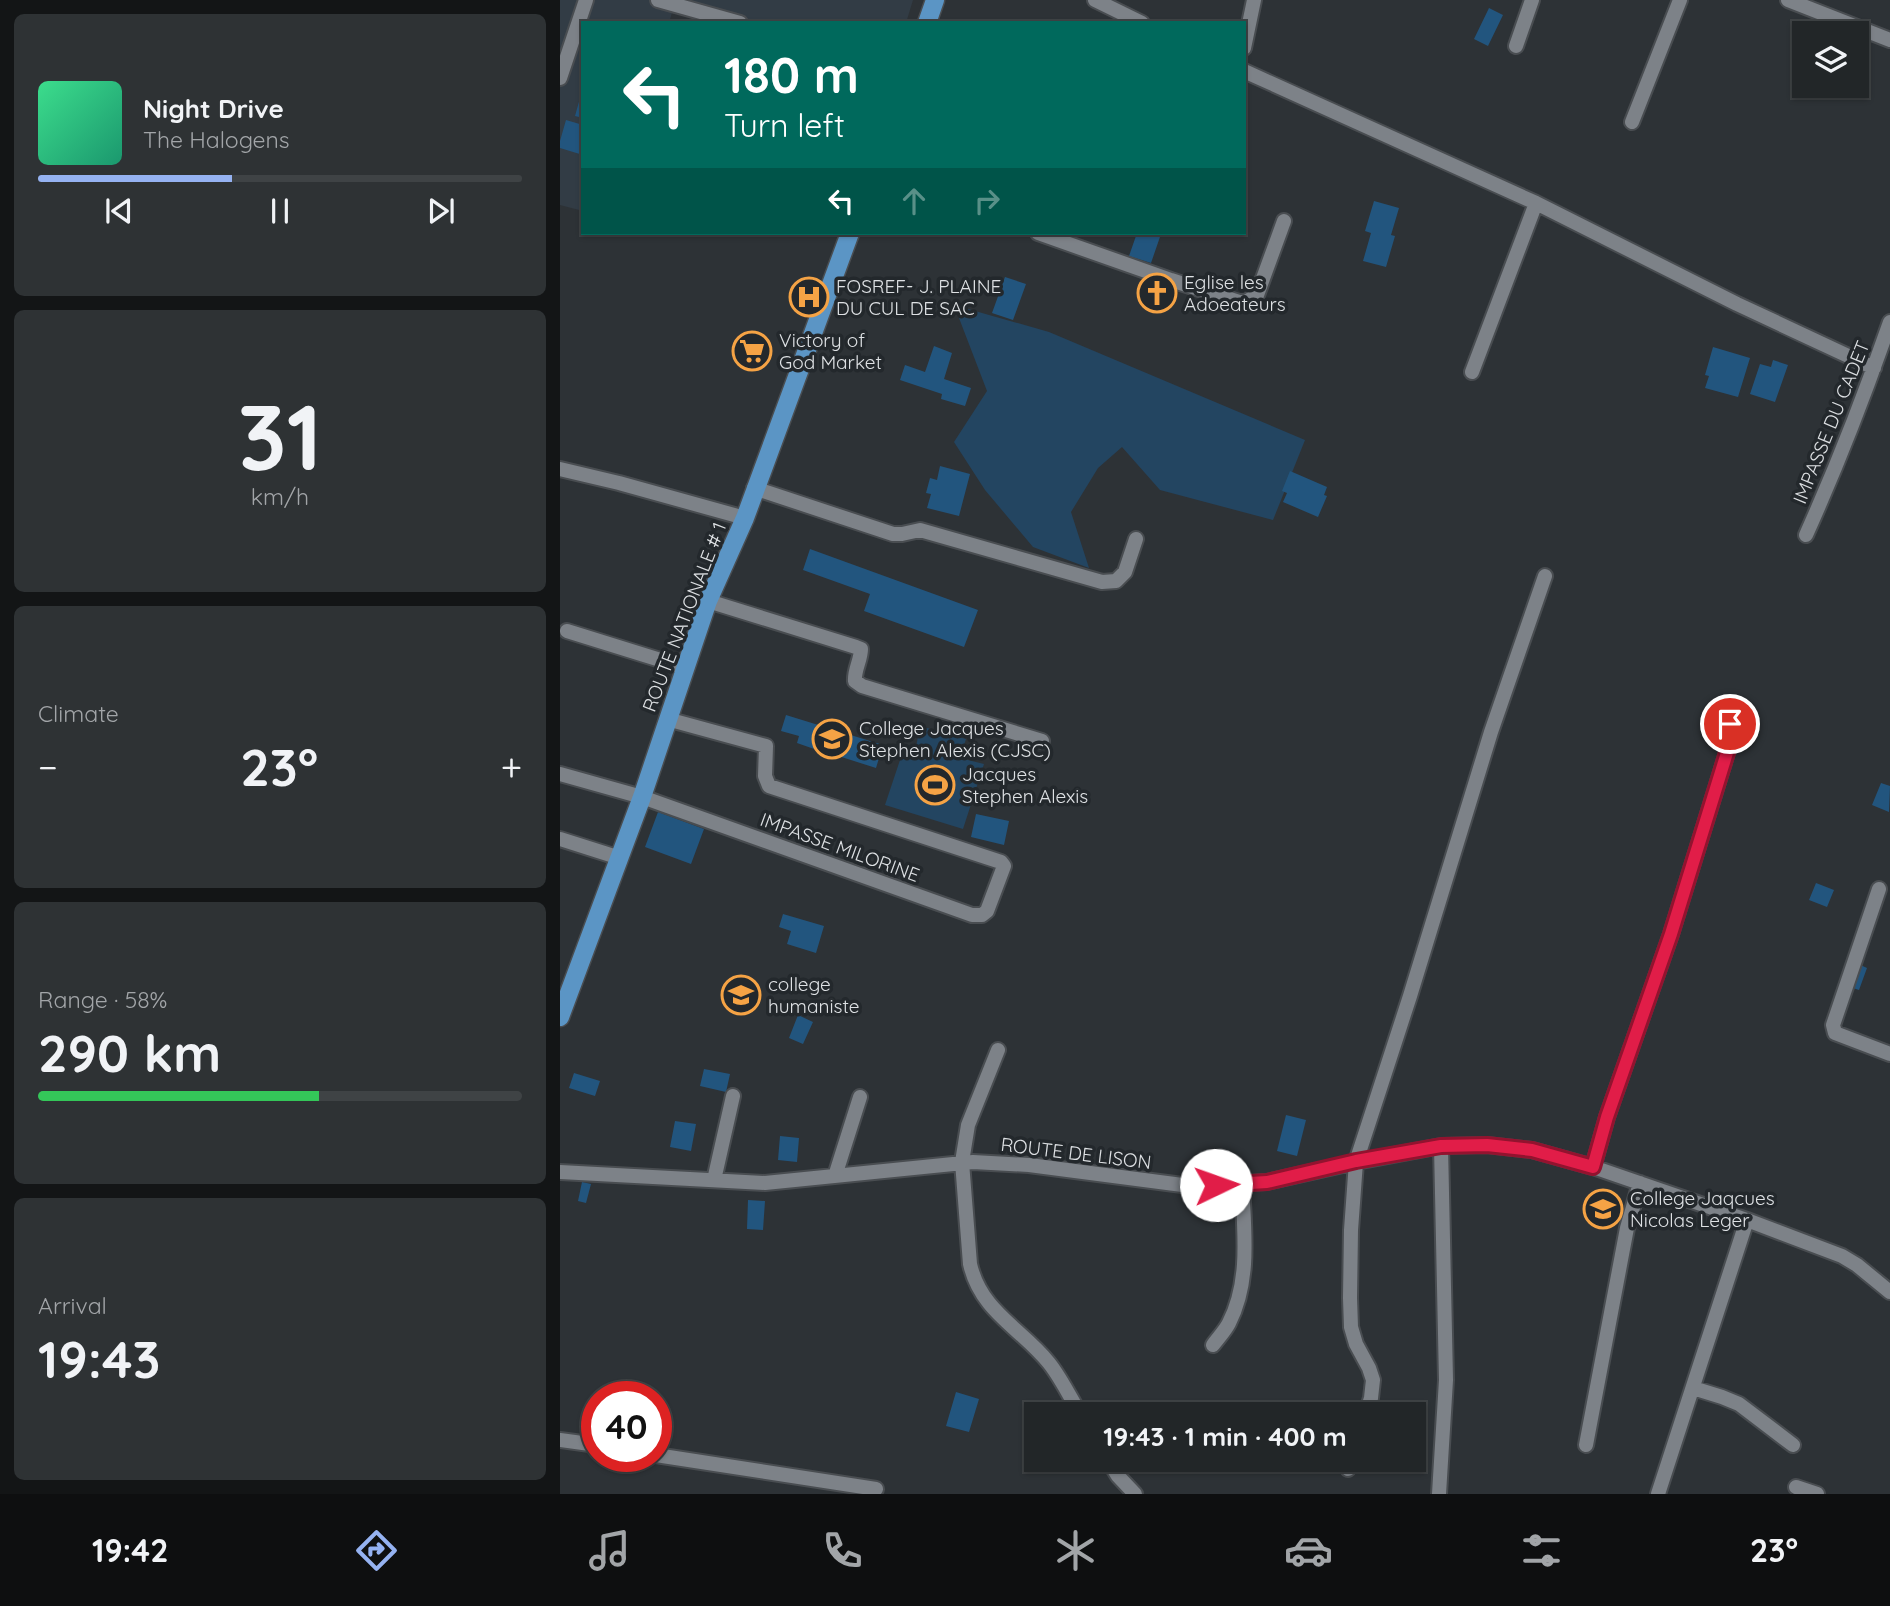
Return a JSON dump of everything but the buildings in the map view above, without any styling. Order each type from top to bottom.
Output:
[{"type":"main road","points":[[928,21],[935,0]]},
{"type":"main road","name":"ROUTE NATIONALE # 1","points":[[560,1017],[642,797],[708,601],[745,518],[848,235]]},
{"type":"street","points":[[560,79],[566,40],[586,0]]},
{"type":"street","points":[[658,0],[733,21]]},
{"type":"street","points":[[1095,0],[1138,21]]},
{"type":"street","points":[[1246,38],[1254,0]]},
{"type":"street","points":[[1516,46],[1532,0]]},
{"type":"street","points":[[1632,122],[1680,0]]},
{"type":"street","points":[[1788,0],[1890,40]]},
{"type":"street","points":[[1246,72],[1536,203],[1874,368]]},
{"type":"street","points":[[1472,372],[1536,203]]},
{"type":"street","points":[[1044,235],[1171,280],[1246,302],[1257,295],[1284,221]]},
{"type":"street","name":"IMPASSE DU CADET","points":[[1806,536],[1829,484],[1890,322]]},
{"type":"street","points":[[560,469],[745,518]]},
{"type":"street","points":[[754,488],[893,534],[920,530],[1101,582],[1116,581],[1125,572],[1136,539]]},
{"type":"street","points":[[1370,1402],[1373,1380],[1351,1327],[1351,1230],[1356,1161],[1491,732],[1545,576]]},
{"type":"street","points":[[708,601],[860,649],[854,675],[855,681],[862,685],[1042,741]]},
{"type":"street","points":[[567,631],[686,668]]},
{"type":"street","name":"IMPASSE MILORINE","points":[[642,797],[972,915],[982,915],[987,911],[1004,866],[1001,862],[769,786],[765,776],[766,746],[667,719]]},
{"type":"street","points":[[1593,1167],[1607,1117],[1671,934],[1730,743],[1730,724]]},
{"type":"street","points":[[560,774],[642,797]]},
{"type":"street","points":[[560,839],[620,858]]},
{"type":"street","points":[[1879,889],[1833,1025],[1835,1033],[1890,1054]]},
{"type":"street","points":[[999,1050],[968,1125],[962,1162],[973,1280],[989,1304],[1050,1364],[1073,1402]]},
{"type":"street","points":[[714,1180],[733,1096]]},
{"type":"street","points":[[835,1176],[860,1097]]},
{"type":"street","name":"ROUTE DE LISON","points":[[560,1172],[765,1183],[962,1162],[1029,1165],[1190,1186],[1267,1182],[1356,1161],[1441,1146],[1487,1145],[1532,1150],[1593,1167],[1747,1220],[1842,1256],[1890,1292]]},
{"type":"street","points":[[1439,1494],[1446,1380],[1441,1146]]},
{"type":"street","points":[[1213,1345],[1229,1323],[1241,1287],[1245,1245],[1242,1183]]},
{"type":"street","points":[[1586,1445],[1627,1228],[1640,1183]]},
{"type":"street","points":[[1658,1494],[1747,1220]]},
{"type":"street","points":[[1693,1388],[1738,1404],[1793,1445]]},
{"type":"street","points":[[560,1440],[581,1443]]},
{"type":"street","points":[[672,1457],[876,1489]]},
{"type":"street","points":[[1116,1472],[1135,1494]]},
{"type":"street","points":[[1796,1488],[1816,1494]]},
{"type":"shaded area","points":[[560,0],[913,0],[907,21],[748,21],[675,2],[670,21],[581,21],[581,210],[560,205]]},
{"type":"shaded area","points":[[954,305],[1049,332],[1305,440],[1273,520],[1160,490],[1122,447],[1098,468],[1071,512],[1089,568],[1033,547],[985,490],[954,442],[987,391]]},
{"type":"shaded area","name":"Jacques Stephen Alexis","points":[[920,726],[966,739],[960,758],[984,764],[963,829],[885,805],[905,745],[916,747]]},
{"type":"place","name":"Eglise les Adoeateurs","points":[[1157,293]]},
{"type":"place","name":"FOSREF- J. PLAINE DU CUL DE SAC","points":[[809,297]]},
{"type":"place","name":"Victory of God Market","points":[[752,351]]},
{"type":"place","name":"College Jacques Stephen Alexis (CJSC)","points":[[832,739]]},
{"type":"place","name":"Jacques Stephen Alexis","points":[[935,785]]},
{"type":"place","name":"college humaniste","points":[[741,995]]},
{"type":"place","name":"College Jaqcues Nicolas Leger","points":[[1603,1209]]},
{"type":"route","points":[[1216,1185],[1267,1182],[1356,1161],[1441,1146],[1487,1145],[1532,1150],[1593,1167],[1607,1117],[1671,934],[1730,743],[1730,724]]}]
